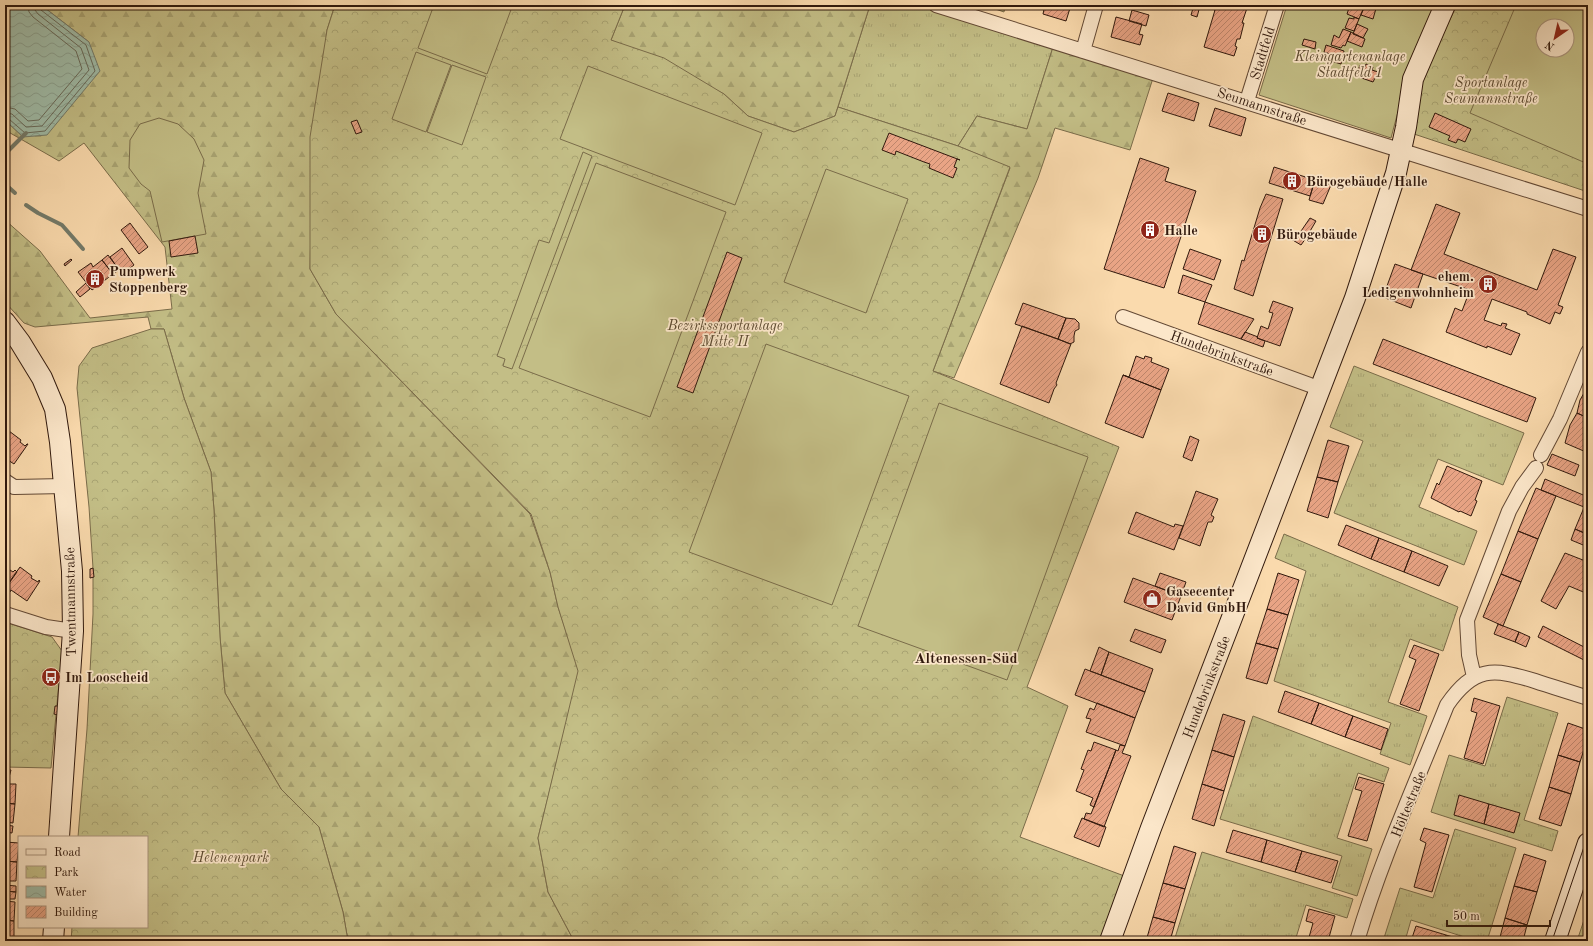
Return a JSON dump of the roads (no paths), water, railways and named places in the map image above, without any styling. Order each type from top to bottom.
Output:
[{"type":"street","name":"Seumannstraße","points":[[936,5],[1247,101],[1588,209]]},
{"type":"street","points":[[1083,51],[1096,5]]},
{"type":"street","name":"Stadtfeld","points":[[1247,101],[1277,5]]},
{"type":"street","name":"Hundebrinkstraße","points":[[1110,941],[1151,828],[1355,298],[1402,151],[1413,79],[1445,5]]},
{"type":"street","name":"Hundebrinkstraße","points":[[1123,317],[1321,389]]},
{"type":"street","name":"Twentmannstraße","points":[[5,322],[33,361],[55,409],[64,486],[72,571],[73,631],[59,836]]},
{"type":"street","points":[[1474,677],[1469,655],[1467,620],[1509,511],[1560,419],[1588,352]]},
{"type":"street","points":[[5,481],[14,487],[64,486]]},
{"type":"street","points":[[5,614],[46,627],[73,631]]},
{"type":"street","name":"Höltestraße","points":[[1357,941],[1382,865],[1447,705],[1456,692],[1474,677],[1499,672],[1513,674],[1588,698]]},
{"type":"street","points":[[1555,941],[1588,843]]},
{"type":"street","points":[[53,941],[54,928]]},
{"type":"water","points":[[5,5],[41,5],[89,42],[100,71],[47,135],[23,137],[5,120]]},
{"type":"waterway","points":[[5,154],[26,133]]},
{"type":"waterway","points":[[5,184],[15,193]]},
{"type":"waterway","points":[[26,205],[62,225],[83,249]]},
{"type":"tram line","points":[[1552,941],[1588,835]]},
{"type":"place","name":"Bürogebäude/Halle","points":[[1292,181]]},
{"type":"place","name":"Halle","points":[[1150,230]]},
{"type":"place","name":"Bürogebäude","points":[[1262,234]]},
{"type":"place","name":"Pumpwerk Stoppenberg","points":[[95,279]]},
{"type":"place","name":"ehem. Ledigenwohnheim","points":[[1488,284]]},
{"type":"place","name":"Gasecenter David GmbH","points":[[1152,599]]},
{"type":"place","name":"Im Looscheid","points":[[51,677]]},
{"type":"district","name":"Altenessen-Süd","points":[[966,658]]},
{"type":"park label","name":"Kleingartenanlage Stadtfeld 1","points":[[1350,64]]},
{"type":"park label","name":"Sportanlage Seumannstraße","points":[[1491,90]]},
{"type":"park label","name":"Bezirkssportanlage Mitte II","points":[[725,334]]},
{"type":"park label","name":"Helenenpark","points":[[231,857]]}]
